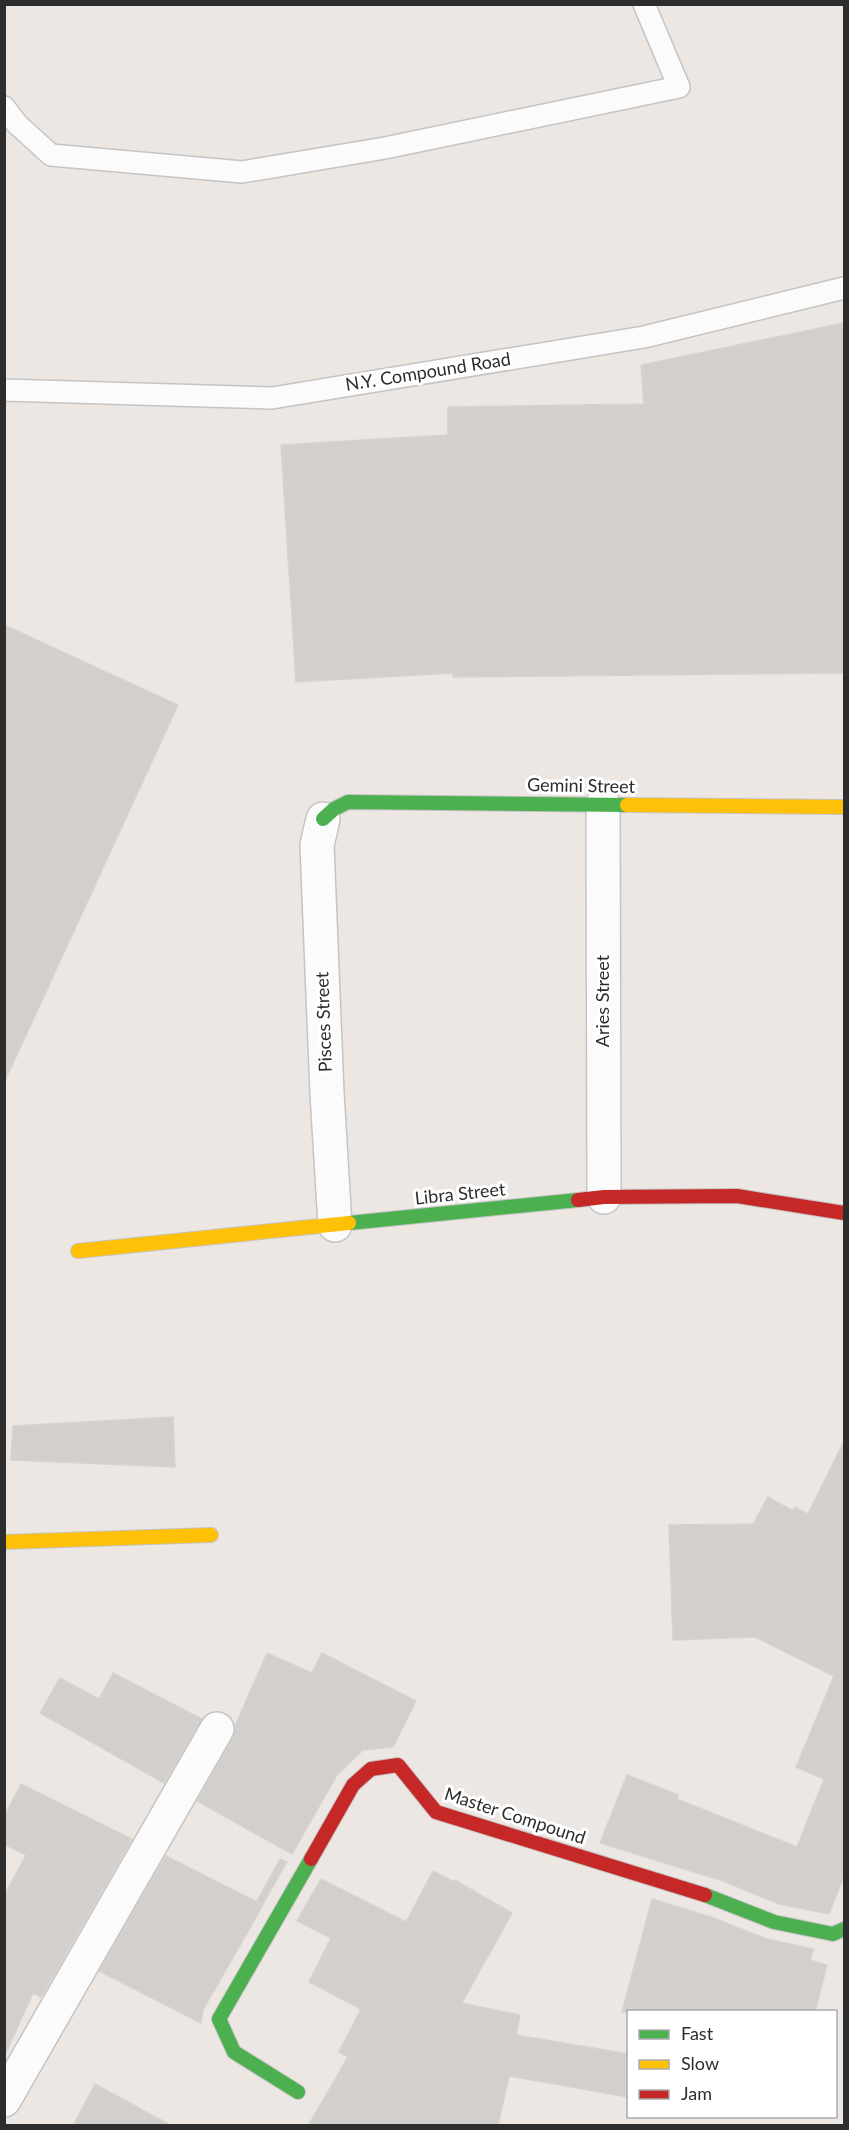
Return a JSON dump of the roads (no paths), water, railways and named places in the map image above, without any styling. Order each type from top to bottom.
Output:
[{"type":"street","name":"Gemini Street","points":[[323,819],[334,808],[348,802],[844,807]]},
{"type":"street","name":"Aries Street","points":[[603,804],[604,1197]]},
{"type":"street","name":"Pisces Street","points":[[323,819],[317,845],[335,1225]]},
{"type":"street","name":"Libra Street","points":[[78,1251],[604,1197],[736,1196],[844,1213]]},
{"type":"street","points":[[4,1542],[211,1536]]},
{"type":"street","points":[[4,2100],[217,1729]]},
{"type":"street","name":"Master Compound","points":[[298,2092],[234,2052],[219,2019],[353,1785],[371,1769],[398,1766],[436,1812],[717,1899],[774,1923],[833,1934],[844,1929]]},
{"type":"lane","points":[[4,107],[17,124],[51,155],[242,172],[385,148],[679,87],[644,4]]},
{"type":"lane","name":"N.Y. Compound Road","points":[[4,390],[272,398],[644,337],[844,288]]}]
